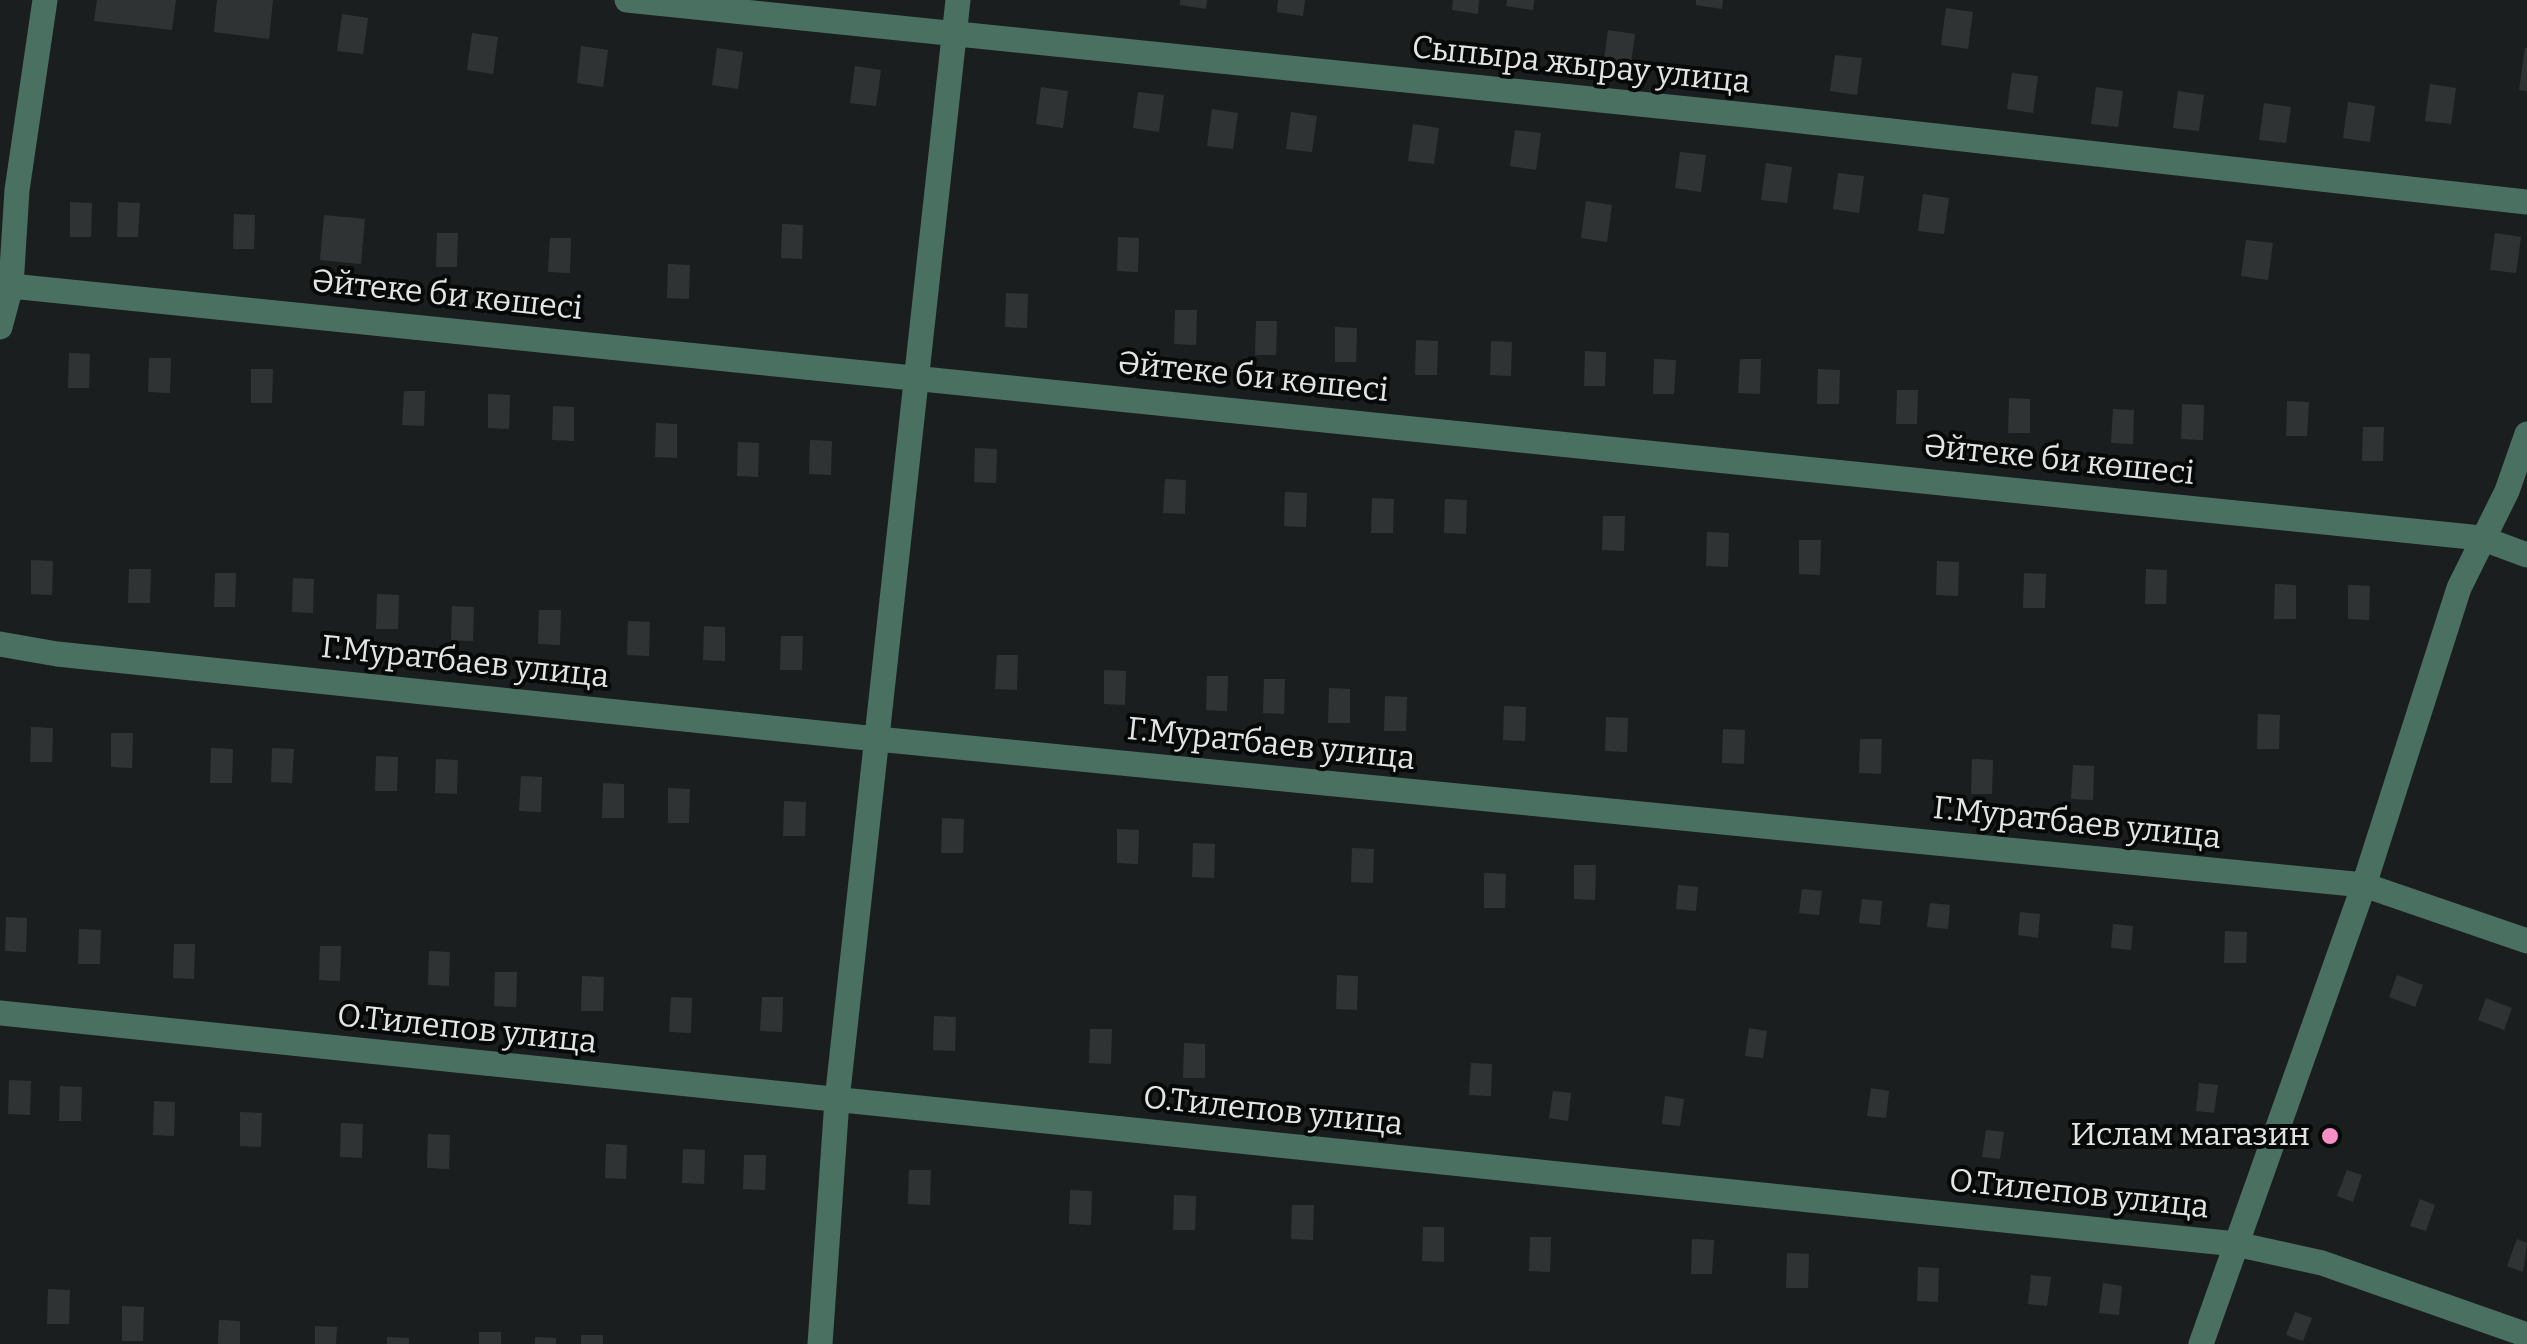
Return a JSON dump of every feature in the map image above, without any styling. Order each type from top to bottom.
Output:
[{"type":"street","points":[[0,327],[11,286],[9,187],[45,0]]},
{"type":"street","name":"Сыпыра жырау улица","points":[[628,0],[2527,202]]},
{"type":"street","points":[[820,1344],[837,1100],[920,375],[958,0]]},
{"type":"street","name":"Әйтеке би көшесі","points":[[11,286],[920,375],[2481,538],[2527,554]]},
{"type":"street","points":[[2201,1344],[2364,884],[2459,588],[2507,491],[2527,434]]},
{"type":"street","name":"Г.Муратбаев улица","points":[[0,644],[96,658],[876,739],[2364,884],[2527,942]]},
{"type":"street","name":"О.Тилепов улица","points":[[0,1013],[2236,1244],[2322,1263],[2527,1336]]},
{"type":"building","points":[[97,0],[176,0],[172,30],[94,21]]},
{"type":"building","points":[[217,0],[273,0],[269,39],[214,32]]},
{"type":"building","points":[[1180,0],[1207,0],[1206,9],[1180,5]]},
{"type":"building","points":[[1278,0],[1305,0],[1303,16],[1277,12]]},
{"type":"building","points":[[1453,0],[1479,0],[1478,14],[1452,10]]},
{"type":"building","points":[[1507,0],[1534,0],[1533,10],[1506,6]]},
{"type":"building","points":[[1696,0],[1723,0],[1722,9],[1696,5]]},
{"type":"building","points":[[1946,8],[1973,12],[1968,49],[1941,45]]},
{"type":"building","points":[[342,14],[368,18],[363,54],[337,51]]},
{"type":"building","points":[[1608,30],[1635,34],[1630,71],[1603,67]]},
{"type":"building","points":[[472,33],[498,37],[493,74],[467,70]]},
{"type":"building","points":[[581,46],[608,50],[603,87],[577,83]]},
{"type":"building","points":[[717,48],[743,52],[738,89],[712,85]]},
{"type":"building","points":[[2527,48],[2527,91],[2519,90]]},
{"type":"building","points":[[1835,55],[1862,58],[1857,95],[1830,91]]},
{"type":"building","points":[[855,66],[881,70],[876,106],[850,103]]},
{"type":"building","points":[[2012,73],[2038,76],[2033,113],[2007,109]]},
{"type":"building","points":[[2430,84],[2456,88],[2451,124],[2425,121]]},
{"type":"building","points":[[1041,87],[1068,91],[1063,128],[1036,124]]},
{"type":"building","points":[[2096,87],[2123,91],[2118,127],[2091,124]]},
{"type":"building","points":[[2178,91],[2204,95],[2199,131],[2173,128]]},
{"type":"building","points":[[1138,92],[1164,95],[1159,132],[1133,128]]},
{"type":"building","points":[[2348,102],[2375,106],[2370,142],[2343,138]]},
{"type":"building","points":[[2264,103],[2291,107],[2286,143],[2259,140]]},
{"type":"building","points":[[1212,109],[1238,113],[1233,149],[1207,146]]},
{"type":"building","points":[[1291,112],[1317,116],[1312,152],[1286,149]]},
{"type":"building","points":[[1413,124],[1439,128],[1434,164],[1408,161]]},
{"type":"building","points":[[1515,130],[1541,133],[1536,170],[1510,166]]},
{"type":"building","points":[[1680,152],[1706,155],[1701,192],[1675,188]]},
{"type":"building","points":[[1766,163],[1792,167],[1787,203],[1761,200]]},
{"type":"building","points":[[1838,173],[1864,176],[1859,213],[1833,209]]},
{"type":"building","points":[[1923,194],[1949,198],[1944,234],[1918,231]]},
{"type":"building","points":[[1586,201],[1612,205],[1607,242],[1581,238]]},
{"type":"building","points":[[70,202],[92,203],[91,237],[70,237]]},
{"type":"building","points":[[118,202],[140,203],[138,237],[117,237]]},
{"type":"building","points":[[234,214],[255,215],[254,249],[233,249]]},
{"type":"building","points":[[324,215],[365,219],[361,264],[320,260]]},
{"type":"building","points":[[782,224],[803,225],[802,259],[781,258]]},
{"type":"building","points":[[437,233],[458,233],[457,267],[436,267]]},
{"type":"building","points":[[2495,233],[2521,237],[2516,273],[2490,270]]},
{"type":"building","points":[[1118,237],[1139,238],[1138,272],[1117,271]]},
{"type":"building","points":[[550,238],[571,238],[570,273],[548,272]]},
{"type":"building","points":[[2246,240],[2273,243],[2268,280],[2241,276]]},
{"type":"building","points":[[668,264],[690,265],[689,299],[667,298]]},
{"type":"building","points":[[1006,293],[1028,294],[1027,328],[1005,327]]},
{"type":"building","points":[[1175,310],[1197,310],[1196,345],[1174,344]]},
{"type":"building","points":[[1256,321],[1277,321],[1276,355],[1255,355]]},
{"type":"building","points":[[1335,327],[1357,328],[1356,362],[1335,362]]},
{"type":"building","points":[[1416,340],[1438,341],[1437,375],[1415,375]]},
{"type":"building","points":[[1491,341],[1512,342],[1511,376],[1490,375]]},
{"type":"building","points":[[1585,351],[1606,352],[1605,386],[1584,386]]},
{"type":"building","points":[[69,353],[90,354],[89,388],[68,388]]},
{"type":"building","points":[[149,358],[171,358],[170,393],[148,392]]},
{"type":"building","points":[[1654,359],[1676,360],[1674,394],[1653,394]]},
{"type":"building","points":[[1740,359],[1761,359],[1760,394],[1738,393]]},
{"type":"building","points":[[251,369],[273,369],[272,403],[251,403]]},
{"type":"building","points":[[1818,369],[1840,370],[1839,404],[1817,404]]},
{"type":"building","points":[[1897,390],[1918,390],[1917,424],[1896,424]]},
{"type":"building","points":[[404,391],[425,391],[424,426],[402,425]]},
{"type":"building","points":[[488,394],[510,395],[509,429],[488,428]]},
{"type":"building","points":[[2009,398],[2030,399],[2030,433],[2008,433]]},
{"type":"building","points":[[2287,401],[2309,402],[2307,436],[2286,436]]},
{"type":"building","points":[[2182,404],[2204,405],[2203,440],[2181,439]]},
{"type":"building","points":[[553,406],[574,407],[574,441],[552,440]]},
{"type":"building","points":[[2113,409],[2134,410],[2133,444],[2111,443]]},
{"type":"building","points":[[656,423],[677,424],[677,458],[655,457]]},
{"type":"building","points":[[2363,427],[2384,427],[2383,461],[2362,461]]},
{"type":"building","points":[[810,440],[832,441],[831,475],[809,474]]},
{"type":"building","points":[[738,442],[759,443],[758,477],[737,476]]},
{"type":"building","points":[[975,448],[997,449],[996,483],[974,482]]},
{"type":"building","points":[[1165,479],[1186,480],[1185,514],[1163,513]]},
{"type":"building","points":[[1285,492],[1307,493],[1306,527],[1284,526]]},
{"type":"building","points":[[1372,498],[1394,499],[1393,533],[1371,533]]},
{"type":"building","points":[[1445,499],[1467,500],[1466,534],[1444,533]]},
{"type":"building","points":[[1603,516],[1625,516],[1624,551],[1602,550]]},
{"type":"building","points":[[1707,532],[1729,533],[1728,567],[1706,566]]},
{"type":"building","points":[[1799,540],[1821,540],[1820,575],[1799,574]]},
{"type":"building","points":[[31,560],[53,561],[52,595],[31,594]]},
{"type":"building","points":[[1937,561],[1959,562],[1958,596],[1936,595]]},
{"type":"building","points":[[129,569],[151,569],[150,603],[128,603]]},
{"type":"building","points":[[2146,569],[2167,570],[2166,604],[2145,604]]},
{"type":"building","points":[[215,573],[236,573],[235,607],[214,607]]},
{"type":"building","points":[[2024,573],[2046,574],[2045,608],[2023,608]]},
{"type":"building","points":[[293,578],[314,579],[313,613],[292,612]]},
{"type":"building","points":[[2275,584],[2296,585],[2296,619],[2274,619]]},
{"type":"building","points":[[2348,585],[2370,586],[2369,620],[2348,619]]},
{"type":"building","points":[[377,594],[399,595],[398,629],[376,629]]},
{"type":"building","points":[[452,606],[474,607],[473,641],[451,640]]},
{"type":"building","points":[[539,610],[561,610],[560,645],[538,644]]},
{"type":"building","points":[[628,621],[650,622],[649,656],[627,655]]},
{"type":"building","points":[[704,626],[725,627],[725,661],[703,660]]},
{"type":"building","points":[[781,636],[803,636],[802,670],[780,670]]},
{"type":"building","points":[[997,655],[1018,655],[1017,690],[995,689]]},
{"type":"building","points":[[1104,670],[1126,671],[1125,705],[1104,704]]},
{"type":"building","points":[[1207,676],[1228,676],[1227,711],[1206,710]]},
{"type":"building","points":[[1264,679],[1285,679],[1284,714],[1263,713]]},
{"type":"building","points":[[1329,688],[1350,689],[1350,723],[1328,723]]},
{"type":"building","points":[[1385,696],[1407,697],[1406,731],[1384,731]]},
{"type":"building","points":[[1504,706],[1526,707],[1525,741],[1503,740]]},
{"type":"building","points":[[2258,714],[2280,715],[2279,749],[2257,749]]},
{"type":"building","points":[[1606,717],[1628,718],[1627,752],[1605,751]]},
{"type":"building","points":[[31,727],[53,728],[52,762],[30,762]]},
{"type":"building","points":[[1723,729],[1745,730],[1744,764],[1722,763]]},
{"type":"building","points":[[111,733],[133,733],[132,768],[111,767]]},
{"type":"building","points":[[1860,739],[1882,739],[1881,774],[1859,773]]},
{"type":"building","points":[[211,748],[233,749],[232,783],[210,783]]},
{"type":"building","points":[[272,748],[294,749],[292,783],[271,782]]},
{"type":"building","points":[[376,756],[398,757],[397,791],[375,791]]},
{"type":"building","points":[[436,759],[458,760],[457,794],[435,793]]},
{"type":"building","points":[[1972,759],[1993,760],[1992,794],[1971,794]]},
{"type":"building","points":[[2073,765],[2094,766],[2093,800],[2071,799]]},
{"type":"building","points":[[521,776],[542,777],[541,812],[519,811]]},
{"type":"building","points":[[603,783],[624,784],[624,818],[602,818]]},
{"type":"building","points":[[668,788],[690,789],[689,823],[668,823]]},
{"type":"building","points":[[784,801],[806,802],[805,836],[783,836]]},
{"type":"building","points":[[942,818],[964,819],[963,853],[941,853]]},
{"type":"building","points":[[1117,829],[1139,830],[1138,864],[1117,863]]},
{"type":"building","points":[[1193,843],[1215,844],[1214,878],[1192,877]]},
{"type":"building","points":[[1352,848],[1374,849],[1373,883],[1351,882]]},
{"type":"building","points":[[1574,865],[1596,865],[1595,900],[1574,899]]},
{"type":"building","points":[[1484,873],[1506,874],[1505,908],[1484,908]]},
{"type":"building","points":[[1678,885],[1698,887],[1696,911],[1676,909]]},
{"type":"building","points":[[1802,889],[1822,891],[1819,915],[1799,913]]},
{"type":"building","points":[[1862,899],[1882,901],[1880,925],[1859,923]]},
{"type":"building","points":[[1930,903],[1950,905],[1948,929],[1927,927]]},
{"type":"building","points":[[2020,912],[2040,914],[2038,938],[2018,935]]},
{"type":"building","points":[[6,917],[27,918],[26,952],[5,951]]},
{"type":"building","points":[[2113,924],[2133,926],[2131,950],[2111,948]]},
{"type":"building","points":[[79,929],[101,930],[100,964],[78,964]]},
{"type":"building","points":[[2225,931],[2247,932],[2246,963],[2224,963]]},
{"type":"building","points":[[174,944],[195,944],[194,979],[173,978]]},
{"type":"building","points":[[320,946],[341,946],[340,981],[319,980]]},
{"type":"building","points":[[429,951],[450,952],[449,986],[428,985]]},
{"type":"building","points":[[495,972],[517,972],[516,1007],[494,1006]]},
{"type":"building","points":[[1337,975],[1358,976],[1357,1010],[1336,1009]]},
{"type":"building","points":[[2397,975],[2423,985],[2415,1007],[2389,997]]},
{"type":"building","points":[[582,976],[604,977],[603,1011],[581,1011]]},
{"type":"building","points":[[671,997],[692,998],[691,1033],[669,1032]]},
{"type":"building","points":[[762,997],[783,997],[782,1032],[760,1031]]},
{"type":"building","points":[[2486,998],[2512,1008],[2504,1030],[2478,1020]]},
{"type":"building","points":[[934,1016],[956,1017],[955,1051],[933,1050]]},
{"type":"building","points":[[1749,1028],[1767,1031],[1763,1058],[1745,1056]]},
{"type":"building","points":[[1090,1029],[1112,1029],[1111,1064],[1089,1063]]},
{"type":"building","points":[[1184,1043],[1205,1044],[1205,1078],[1183,1078]]},
{"type":"building","points":[[1471,1063],[1492,1064],[1491,1096],[1469,1095]]},
{"type":"building","points":[[9,1080],[31,1081],[30,1115],[8,1114]]},
{"type":"building","points":[[2199,1083],[2218,1085],[2214,1113],[2196,1111]]},
{"type":"building","points":[[60,1086],[82,1087],[81,1121],[59,1121]]},
{"type":"building","points":[[1871,1088],[1889,1091],[1886,1118],[1867,1116]]},
{"type":"building","points":[[1553,1091],[1571,1093],[1568,1121],[1549,1118]]},
{"type":"building","points":[[1665,1096],[1684,1099],[1680,1126],[1662,1124]]},
{"type":"building","points":[[154,1101],[175,1102],[174,1136],[153,1135]]},
{"type":"building","points":[[240,1112],[262,1113],[261,1147],[240,1146]]},
{"type":"building","points":[[341,1123],[363,1124],[362,1158],[340,1157]]},
{"type":"building","points":[[1986,1130],[2004,1132],[2000,1159],[1982,1157]]},
{"type":"building","points":[[428,1134],[450,1135],[449,1169],[427,1168]]},
{"type":"building","points":[[606,1144],[627,1145],[626,1179],[605,1178]]},
{"type":"building","points":[[683,1149],[705,1150],[704,1184],[682,1183]]},
{"type":"building","points":[[744,1155],[766,1155],[765,1190],[743,1189]]},
{"type":"building","points":[[909,1170],[931,1170],[930,1205],[908,1204]]},
{"type":"building","points":[[2347,1170],[2362,1175],[2353,1202],[2337,1196]]},
{"type":"building","points":[[1070,1190],[1092,1191],[1091,1225],[1069,1224]]},
{"type":"building","points":[[1174,1195],[1196,1196],[1195,1230],[1173,1230]]},
{"type":"building","points":[[2420,1199],[2435,1205],[2426,1231],[2410,1226]]},
{"type":"building","points":[[1292,1205],[1314,1205],[1313,1240],[1291,1239]]},
{"type":"building","points":[[1423,1227],[1444,1227],[1444,1262],[1422,1261]]},
{"type":"building","points":[[1530,1237],[1551,1237],[1550,1272],[1529,1271]]},
{"type":"building","points":[[1692,1239],[1714,1240],[1712,1274],[1691,1274]]},
{"type":"building","points":[[2517,1239],[2527,1243],[2523,1272],[2507,1266]]},
{"type":"building","points":[[1787,1253],[1809,1254],[1808,1288],[1786,1288]]},
{"type":"building","points":[[1918,1267],[1939,1268],[1938,1302],[1917,1301]]},
{"type":"building","points":[[2031,1275],[2051,1277],[2047,1306],[2028,1304]]},
{"type":"building","points":[[2103,1283],[2122,1286],[2119,1315],[2099,1313]]},
{"type":"building","points":[[48,1289],[70,1290],[69,1324],[47,1324]]},
{"type":"building","points":[[122,1306],[144,1307],[143,1341],[122,1341]]},
{"type":"building","points":[[2295,1312],[2312,1318],[2303,1341],[2286,1335]]},
{"type":"building","points":[[219,1320],[240,1321],[240,1344],[218,1344]]},
{"type":"building","points":[[315,1326],[337,1327],[336,1344],[315,1344]]},
{"type":"building","points":[[479,1332],[501,1332],[501,1344],[479,1344]]},
{"type":"building","points":[[581,1335],[603,1335],[603,1344],[581,1344]]},
{"type":"building","points":[[387,1337],[409,1338],[409,1344],[387,1344]]},
{"type":"building","points":[[535,1337],[556,1338],[556,1344],[535,1344]]},
{"type":"place","name":"Ислам магазин","points":[[2330,1136]]}]
